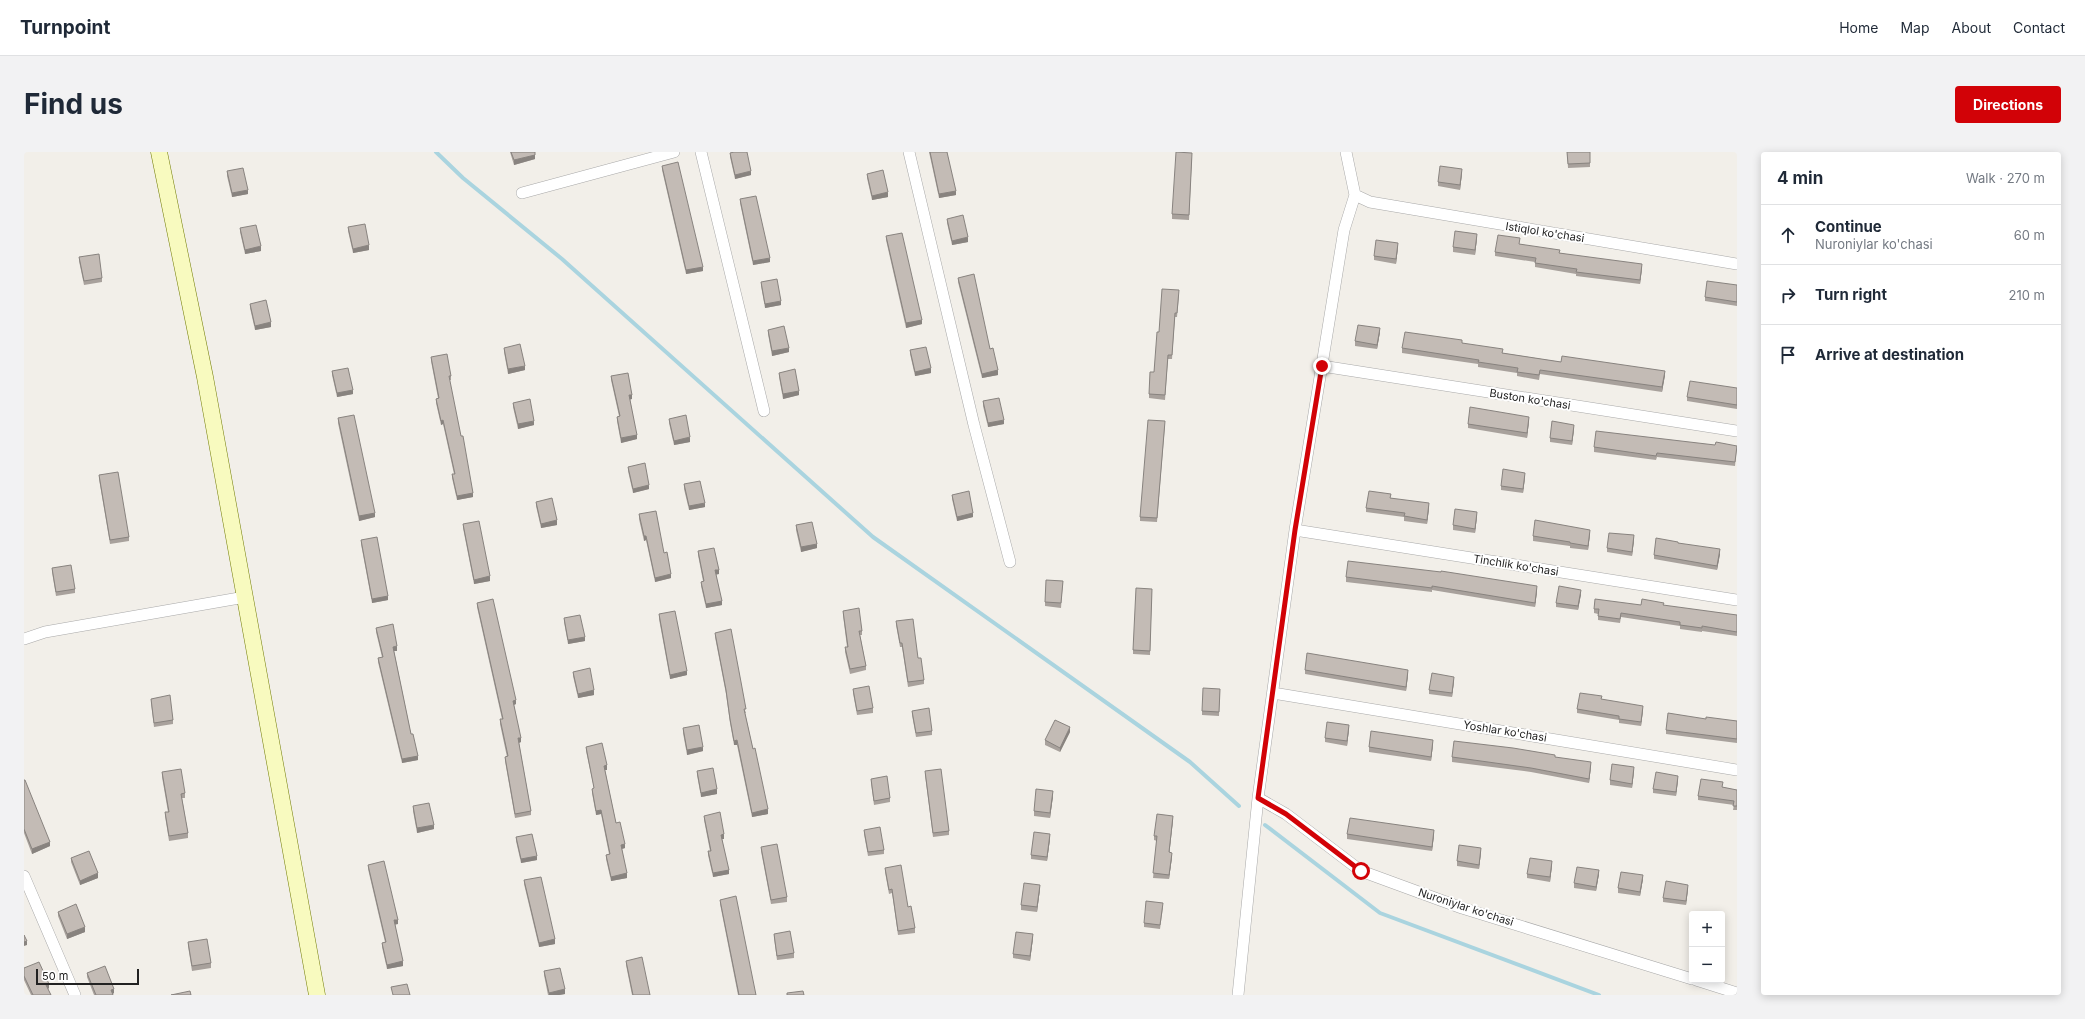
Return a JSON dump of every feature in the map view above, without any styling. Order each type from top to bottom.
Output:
[{"type":"main road","points":[[159,152],[205,377],[318,995]]},
{"type":"street","points":[[522,193],[674,152]]},
{"type":"street","points":[[701,152],[764,411]]},
{"type":"street","points":[[909,152],[974,425],[1010,562]]},
{"type":"street","points":[[1238,995],[1258,798],[1295,530],[1344,230],[1355,195],[1346,152]]},
{"type":"street","name":"Istiqlol ko'chasi","points":[[1355,195],[1370,202],[1737,264]]},
{"type":"street","name":"Buston ko'chasi","points":[[1322,366],[1737,431]]},
{"type":"street","name":"Tinchlik ko'chasi","points":[[1295,530],[1737,600]]},
{"type":"street","points":[[24,639],[45,632],[245,597]]},
{"type":"street","name":"Yoshlar ko'chasi","points":[[1273,693],[1737,770]]},
{"type":"street","name":"Nuroniylar ko'chasi","points":[[1258,798],[1286,814],[1361,871],[1462,908],[1689,978]]},
{"type":"street","points":[[24,876],[75,995]]},
{"type":"street","points":[[1705,983],[1737,993]]},
{"type":"building","points":[[511,152],[535,152],[535,155],[514,160]]},
{"type":"building","points":[[747,152],[751,171],[735,175],[730,153]]},
{"type":"building","points":[[930,152],[947,152],[956,191],[939,194]]},
{"type":"building","points":[[1176,152],[1192,153],[1189,215],[1172,214]]},
{"type":"building","points":[[1567,152],[1590,152],[1590,163],[1568,164]]},
{"type":"building","points":[[678,162],[703,267],[686,270],[662,166]]},
{"type":"building","points":[[1440,166],[1462,169],[1460,185],[1438,182]]},
{"type":"building","points":[[243,168],[248,190],[232,193],[227,171]]},
{"type":"building","points":[[883,170],[888,192],[872,196],[867,174]]},
{"type":"building","points":[[756,196],[770,258],[753,261],[740,199]]},
{"type":"building","points":[[963,215],[968,237],[952,241],[947,219]]},
{"type":"building","points":[[365,224],[369,245],[353,249],[348,227]]},
{"type":"building","points":[[256,225],[261,246],[245,250],[240,228]]},
{"type":"building","points":[[1455,231],[1477,234],[1475,250],[1453,247]]},
{"type":"building","points":[[902,233],[922,320],[906,323],[886,236]]},
{"type":"building","points":[[1498,235],[1520,238],[1519,244],[1560,250],[1559,253],[1642,264],[1640,280],[1576,272],[1577,269],[1535,263],[1536,258],[1495,252]]},
{"type":"building","points":[[1376,240],[1398,243],[1396,259],[1374,256]]},
{"type":"building","points":[[99,254],[102,278],[84,281],[79,257]]},
{"type":"building","points":[[974,274],[990,349],[993,348],[998,370],[982,374],[958,278]]},
{"type":"building","points":[[777,279],[781,301],[765,304],[761,282]]},
{"type":"building","points":[[1707,281],[1737,285],[1737,302],[1705,297]]},
{"type":"building","points":[[1162,289],[1179,290],[1177,313],[1175,313],[1172,355],[1168,355],[1165,395],[1149,394],[1150,372],[1154,372],[1157,332],[1159,332]]},
{"type":"building","points":[[266,300],[271,322],[255,326],[250,304]]},
{"type":"building","points":[[1358,325],[1380,328],[1377,345],[1355,341]]},
{"type":"building","points":[[784,326],[789,348],[772,351],[768,330]]},
{"type":"building","points":[[1405,332],[1462,340],[1462,343],[1503,349],[1502,353],[1561,362],[1562,356],[1665,371],[1662,387],[1540,370],[1539,375],[1517,372],[1518,368],[1478,362],[1479,360],[1402,348]]},
{"type":"building","points":[[520,344],[525,366],[508,369],[504,348]]},
{"type":"building","points":[[926,347],[931,368],[915,372],[910,350]]},
{"type":"building","points":[[447,354],[451,376],[449,376],[461,436],[463,436],[473,493],[457,496],[452,474],[455,474],[443,420],[441,421],[436,399],[439,398],[431,357]]},
{"type":"building","points":[[348,368],[353,390],[337,393],[332,371]]},
{"type":"building","points":[[795,369],[799,391],[783,394],[779,373]]},
{"type":"building","points":[[628,373],[632,395],[629,395],[637,435],[621,438],[617,417],[620,416],[611,376]]},
{"type":"building","points":[[1690,381],[1737,388],[1737,405],[1687,397]]},
{"type":"building","points":[[999,398],[1004,420],[988,423],[983,401]]},
{"type":"building","points":[[530,399],[534,421],[518,424],[513,403]]},
{"type":"building","points":[[1470,407],[1529,417],[1527,433],[1468,424]]},
{"type":"building","points":[[354,415],[375,513],[359,516],[338,418]]},
{"type":"building","points":[[686,415],[690,437],[674,441],[669,419]]},
{"type":"building","points":[[1148,420],[1165,421],[1157,518],[1140,517]]},
{"type":"building","points":[[1552,421],[1574,425],[1572,441],[1550,438]]},
{"type":"building","points":[[1596,431],[1715,445],[1716,442],[1737,446],[1735,462],[1657,453],[1656,456],[1594,447]]},
{"type":"building","points":[[645,463],[649,485],[633,489],[628,467]]},
{"type":"building","points":[[1503,469],[1525,473],[1523,489],[1501,486]]},
{"type":"building","points":[[118,472],[129,537],[110,540],[99,475]]},
{"type":"building","points":[[700,481],[705,503],[689,506],[684,484]]},
{"type":"building","points":[[969,491],[973,513],[957,517],[952,495]]},
{"type":"building","points":[[1369,491],[1391,494],[1390,498],[1429,503],[1427,520],[1404,516],[1405,513],[1366,508]]},
{"type":"building","points":[[552,498],[557,520],[541,524],[536,502]]},
{"type":"building","points":[[1455,509],[1477,512],[1475,529],[1453,525]]},
{"type":"building","points":[[656,511],[664,553],[667,552],[671,574],[655,578],[646,536],[644,536],[639,514]]},
{"type":"building","points":[[1535,520],[1590,530],[1588,546],[1533,536]]},
{"type":"building","points":[[479,521],[490,576],[474,580],[463,524]]},
{"type":"building","points":[[812,522],[817,544],[801,547],[796,525]]},
{"type":"building","points":[[1609,533],[1634,535],[1632,552],[1607,548]]},
{"type":"building","points":[[377,537],[388,596],[372,599],[361,540]]},
{"type":"building","points":[[1656,538],[1678,543],[1720,549],[1717,566],[1654,555]]},
{"type":"building","points":[[714,548],[719,570],[715,570],[722,601],[706,604],[701,582],[704,581],[698,551]]},
{"type":"building","points":[[1348,561],[1441,571],[1537,586],[1535,603],[1432,586],[1432,588],[1346,577]]},
{"type":"building","points":[[71,565],[75,589],[56,592],[52,568]]},
{"type":"building","points":[[1046,580],[1063,581],[1061,603],[1045,602]]},
{"type":"building","points":[[1559,586],[1581,590],[1578,606],[1556,603]]},
{"type":"building","points":[[1136,588],[1152,589],[1150,651],[1133,650]]},
{"type":"building","points":[[493,599],[516,700],[513,701],[521,738],[518,738],[531,811],[515,814],[505,757],[508,756],[500,719],[503,719],[477,603]]},
{"type":"building","points":[[1595,599],[1641,605],[1642,599],[1664,603],[1663,605],[1737,615],[1737,632],[1702,626],[1702,628],[1680,625],[1680,622],[1621,613],[1620,619],[1598,616],[1599,609],[1594,609]]},
{"type":"building","points":[[859,608],[862,631],[859,631],[866,666],[850,669],[845,647],[848,647],[843,611]]},
{"type":"building","points":[[675,611],[687,671],[670,675],[659,614]]},
{"type":"building","points":[[580,615],[585,637],[568,640],[564,618]]},
{"type":"building","points":[[913,619],[918,658],[921,658],[924,680],[908,682],[902,643],[900,643],[896,621]]},
{"type":"building","points":[[393,624],[397,646],[393,647],[411,734],[413,734],[418,756],[402,759],[378,658],[383,657],[376,628]]},
{"type":"building","points":[[731,629],[746,709],[744,709],[753,749],[755,748],[768,809],[752,813],[737,740],[734,741],[715,633]]},
{"type":"building","points":[[1307,653],[1408,670],[1406,687],[1305,670]]},
{"type":"building","points":[[590,668],[594,690],[578,694],[573,672]]},
{"type":"building","points":[[1432,673],[1454,677],[1452,693],[1429,690]]},
{"type":"building","points":[[869,686],[873,708],[857,711],[853,689]]},
{"type":"building","points":[[1203,688],[1220,689],[1219,712],[1202,711]]},
{"type":"building","points":[[1580,693],[1602,696],[1601,699],[1643,706],[1641,722],[1619,719],[1619,716],[1577,709]]},
{"type":"building","points":[[170,695],[173,720],[154,723],[151,699]]},
{"type":"building","points":[[929,708],[932,731],[916,733],[912,711]]},
{"type":"building","points":[[1668,713],[1706,719],[1706,717],[1737,721],[1737,739],[1666,730]]},
{"type":"building","points":[[1055,720],[1070,727],[1060,748],[1045,740]]},
{"type":"building","points":[[1327,722],[1349,725],[1347,741],[1325,738]]},
{"type":"building","points":[[699,725],[703,747],[687,750],[683,728]]},
{"type":"building","points":[[1371,731],[1433,740],[1431,757],[1369,747]]},
{"type":"building","points":[[1454,741],[1513,748],[1555,755],[1555,757],[1591,762],[1589,779],[1531,768],[1452,757]]},
{"type":"building","points":[[602,743],[607,765],[604,766],[616,823],[620,822],[625,844],[621,845],[627,873],[611,877],[606,855],[610,854],[601,810],[596,811],[592,789],[594,788],[586,747]]},
{"type":"building","points":[[1612,764],[1634,767],[1632,784],[1610,780]]},
{"type":"building","points":[[713,768],[717,789],[701,793],[697,771]]},
{"type":"building","points":[[181,769],[185,793],[181,794],[188,833],[169,836],[165,812],[169,812],[162,772]]},
{"type":"building","points":[[941,769],[949,831],[933,833],[925,771]]},
{"type":"building","points":[[1656,772],[1678,776],[1676,792],[1653,789]]},
{"type":"building","points":[[887,776],[890,798],[874,801],[871,779]]},
{"type":"building","points":[[1701,779],[1723,782],[1722,787],[1737,790],[1737,806],[1733,806],[1734,801],[1698,796]]},
{"type":"building","points":[[24,780],[50,842],[32,849],[24,829]]},
{"type":"building","points":[[1036,789],[1053,791],[1050,813],[1034,811]]},
{"type":"building","points":[[429,803],[434,825],[417,828],[413,806]]},
{"type":"building","points":[[720,812],[724,834],[721,835],[729,870],[713,873],[708,851],[711,851],[704,816]]},
{"type":"building","points":[[1157,814],[1173,816],[1169,852],[1172,853],[1169,875],[1153,873],[1157,836],[1154,836]]},
{"type":"building","points":[[1350,818],[1434,830],[1432,847],[1347,834]]},
{"type":"building","points":[[880,827],[884,850],[868,852],[864,830]]},
{"type":"building","points":[[1034,832],[1050,834],[1047,857],[1031,855]]},
{"type":"building","points":[[532,834],[537,856],[521,859],[516,837]]},
{"type":"building","points":[[777,844],[787,897],[771,900],[761,847]]},
{"type":"building","points":[[1459,845],[1481,848],[1479,865],[1457,861]]},
{"type":"building","points":[[89,851],[98,873],[80,881],[71,858]]},
{"type":"building","points":[[1530,858],[1552,861],[1550,877],[1527,874]]},
{"type":"building","points":[[384,861],[398,920],[394,920],[403,961],[387,965],[382,943],[386,942],[368,865]]},
{"type":"building","points":[[901,865],[908,907],[911,906],[915,928],[898,931],[892,889],[889,890],[885,868]]},
{"type":"building","points":[[1577,867],[1599,870],[1596,887],[1574,883]]},
{"type":"building","points":[[1621,872],[1643,875],[1640,892],[1618,888]]},
{"type":"building","points":[[541,877],[555,939],[539,943],[524,880]]},
{"type":"building","points":[[1666,881],[1688,885],[1686,901],[1663,898]]},
{"type":"building","points":[[1024,883],[1040,885],[1037,907],[1021,905]]},
{"type":"building","points":[[736,896],[756,995],[739,995],[720,900]]},
{"type":"building","points":[[1146,901],[1163,903],[1160,925],[1144,923]]},
{"type":"building","points":[[76,904],[85,927],[67,934],[58,912]]},
{"type":"building","points":[[790,931],[794,953],[777,956],[774,934]]},
{"type":"building","points":[[1016,932],[1033,934],[1030,956],[1013,954]]},
{"type":"building","points":[[24,935],[27,941],[24,942]]},
{"type":"building","points":[[207,939],[211,963],[192,966],[188,942]]},
{"type":"building","points":[[642,957],[650,995],[633,995],[626,961]]},
{"type":"building","points":[[39,962],[49,984],[46,985],[51,995],[33,995],[24,976],[24,968]]},
{"type":"building","points":[[105,966],[114,989],[111,990],[113,995],[96,995],[87,973]]},
{"type":"building","points":[[560,968],[565,989],[549,993],[544,971]]},
{"type":"building","points":[[407,984],[410,995],[393,995],[391,987]]},
{"type":"building","points":[[190,991],[191,995],[171,995]]},
{"type":"building","points":[[803,991],[804,995],[787,995],[787,993]]},
{"type":"waterway","points":[[436,152],[463,178],[562,259],[873,537],[1190,762],[1239,806]]},
{"type":"waterway","points":[[1265,825],[1380,913],[1599,995]]},
{"type":"route","points":[[1322,366],[1295,530],[1258,798],[1286,814],[1361,871]]}]
